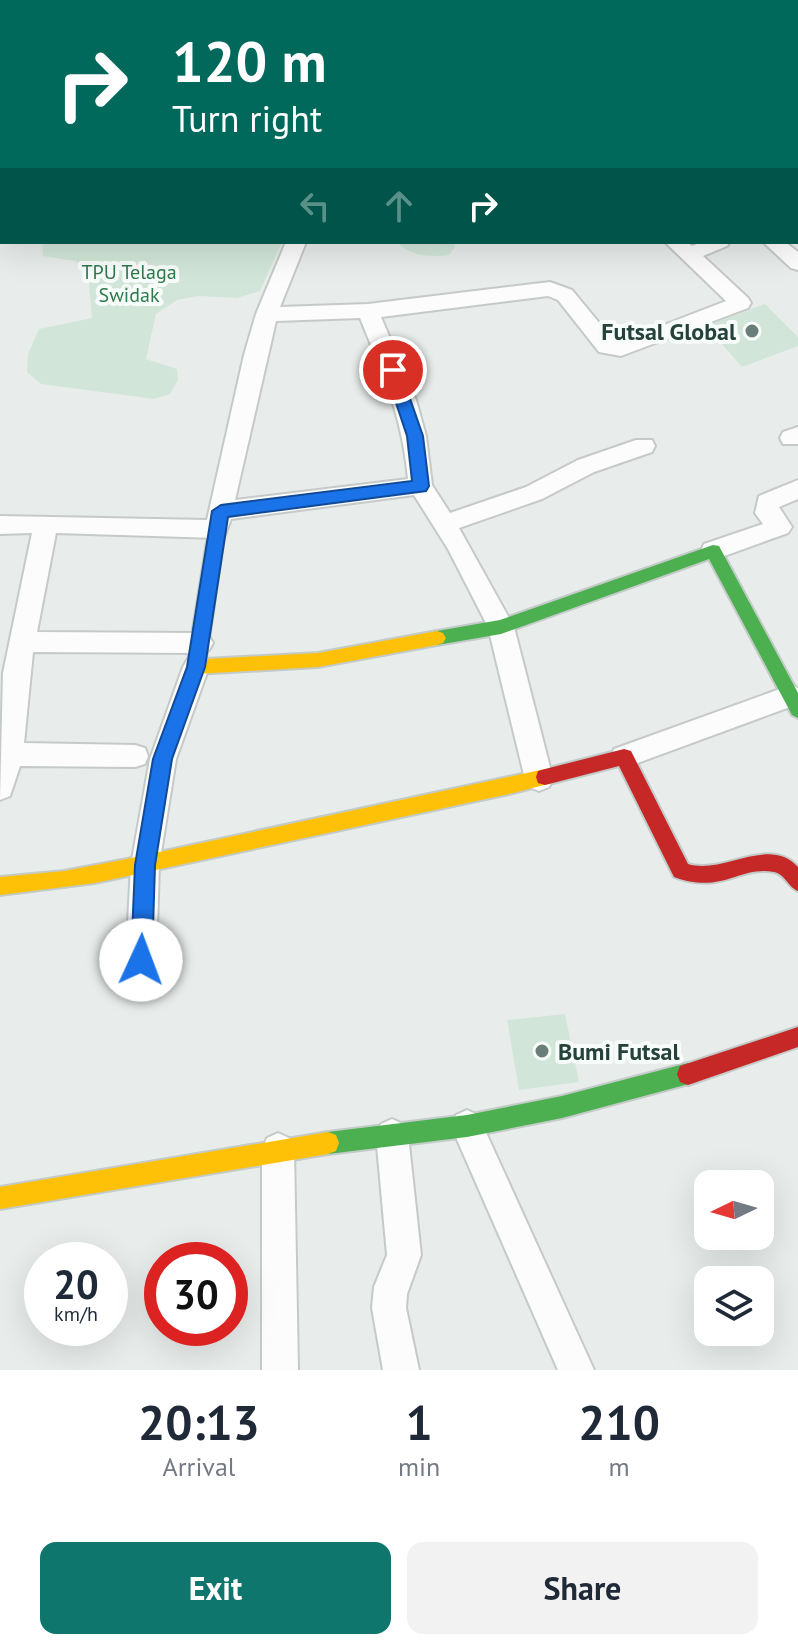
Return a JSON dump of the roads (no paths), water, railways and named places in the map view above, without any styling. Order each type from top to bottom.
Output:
[{"type":"street","points":[[141,960],[145,865],[163,759],[198,655],[219,520],[267,314],[295,244]]},
{"type":"street","points":[[267,314],[368,311],[550,289],[565,295],[611,349],[621,349],[741,302],[687,253],[714,244]]},
{"type":"street","points":[[775,244],[798,263]]},
{"type":"street","points":[[368,311],[405,400],[415,436],[420,486],[501,627],[539,779]]},
{"type":"street","points":[[444,524],[534,493],[586,466],[644,446]]},
{"type":"street","points":[[0,525],[219,520],[420,486]]},
{"type":"street","points":[[22,642],[318,660],[501,627],[780,527],[767,513],[767,502],[798,489]]},
{"type":"street","points":[[0,788],[10,754],[16,673],[46,524]]},
{"type":"street","points":[[0,886],[43,884],[145,865],[539,779],[624,757],[794,703],[713,551]]},
{"type":"street","points":[[10,754],[135,756]]},
{"type":"street","points":[[624,757],[681,871],[688,876],[704,878],[775,861],[791,868],[798,882]]},
{"type":"street","points":[[0,1198],[278,1149],[467,1126],[562,1107],[698,1071],[798,1037]]},
{"type":"street","points":[[467,1126],[576,1370]]},
{"type":"street","points":[[392,1135],[404,1255],[398,1279],[391,1287],[389,1308],[401,1370]]},
{"type":"street","points":[[278,1149],[280,1370]]},
{"type":"place","name":"Futsal Global","points":[[752,331]]},
{"type":"place","name":"Bumi Futsal","points":[[542,1051]]},
{"type":"park label","name":"TPU Telaga Swidak","points":[[129,284]]}]
